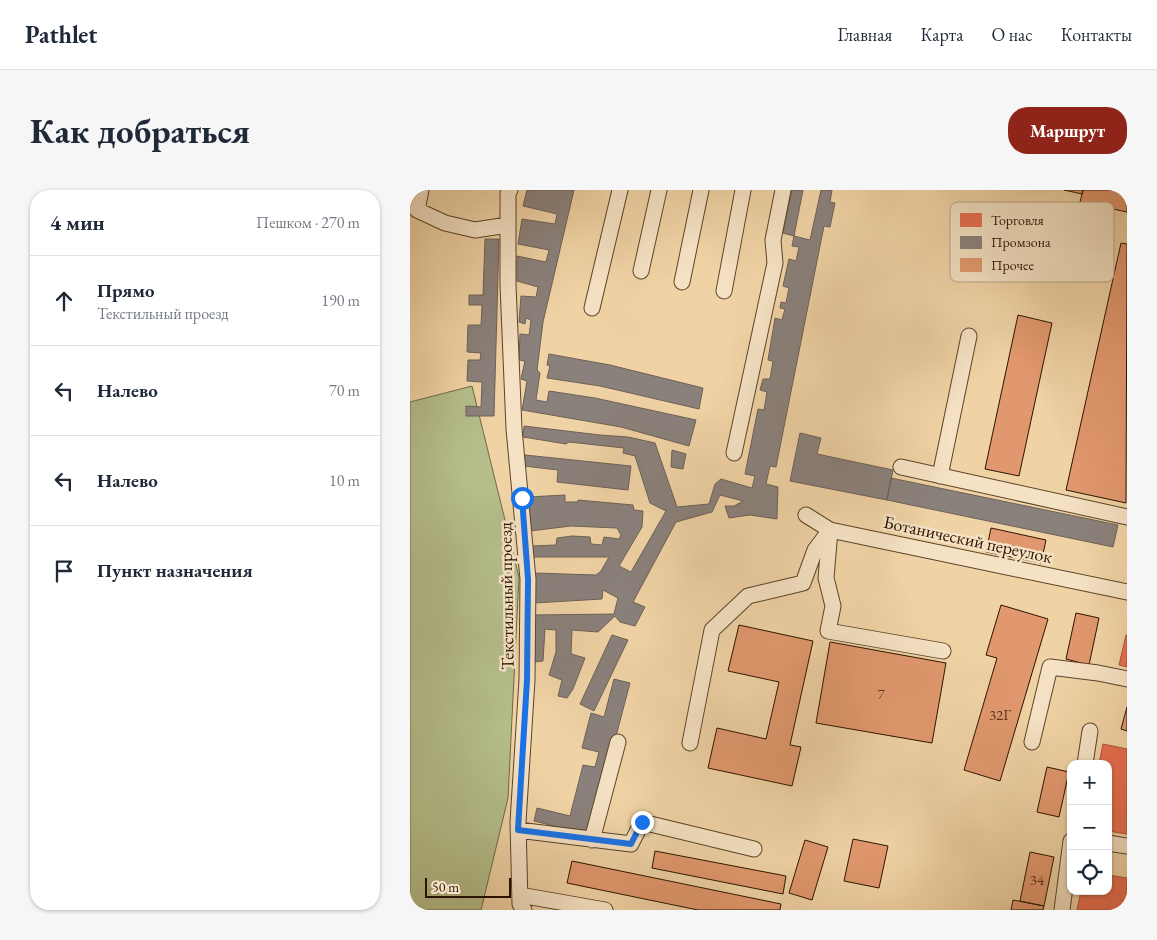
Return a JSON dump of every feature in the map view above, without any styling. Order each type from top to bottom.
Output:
[{"type":"street","points":[[421,190],[417,210],[445,223],[475,230],[508,225]]},
{"type":"street","name":"Текстильный проезд","points":[[510,190],[508,193],[508,285],[514,429],[528,579],[527,680],[518,830],[520,904],[524,910]]},
{"type":"street","points":[[592,308],[620,190]]},
{"type":"street","points":[[641,271],[659,190]]},
{"type":"street","points":[[682,282],[701,190]]},
{"type":"street","points":[[724,291],[743,190]]},
{"type":"street","points":[[734,453],[775,263],[773,240],[783,190]]},
{"type":"street","points":[[940,476],[969,336]]},
{"type":"street","points":[[901,467],[1127,517]]},
{"type":"street","name":"Ботанический переулок","points":[[806,515],[830,530],[1127,592]]},
{"type":"street","points":[[830,530],[826,578],[833,606],[828,631],[943,651]]},
{"type":"street","points":[[690,743],[712,630],[748,596],[803,583],[815,550],[830,530]]},
{"type":"street","points":[[1032,742],[1050,667],[1127,679]]},
{"type":"street","points":[[1085,760],[1090,731]]},
{"type":"street","points":[[592,840],[618,742]]},
{"type":"street","points":[[518,830],[631,844],[642,822],[754,849]]},
{"type":"street","points":[[1112,844],[1127,846]]},
{"type":"street","points":[[1062,910],[1070,850]]},
{"type":"street","points":[[520,895],[605,910]]},
{"type":"green space","points":[[472,386],[519,577],[508,798],[481,910],[410,910],[410,402]]},
{"type":"building: Торговля","points":[[1127,635],[1127,667],[1119,665]]},
{"type":"building: Торговля","points":[[1103,744],[1127,749],[1127,834],[1112,832],[1112,760],[1100,760]]},
{"type":"building: Торговля","points":[[1112,876],[1127,878],[1125,910],[1077,910],[1080,895],[1112,895]]},
{"type":"building: Промзона","points":[[527,190],[574,190],[543,322],[537,370],[540,373],[536,400],[547,402],[549,391],[595,398],[696,420],[689,446],[621,427],[522,410],[527,381],[521,379],[525,361],[519,360],[520,334],[529,335],[531,320],[526,318],[525,324],[519,322],[521,296],[536,297],[538,287],[517,281],[517,256],[546,262],[549,250],[518,244],[522,219],[555,224],[557,214],[523,206]]},
{"type":"building: Промзона","points":[[792,190],[803,190],[794,236],[783,233]]},
{"type":"building: Промзона","points":[[821,190],[832,190],[830,202],[835,203],[830,227],[824,226],[776,467],[770,466],[766,484],[778,487],[777,519],[750,515],[729,518],[725,506],[734,506],[743,501],[720,495],[712,512],[676,522],[633,602],[645,607],[635,626],[620,622],[615,616],[598,632],[572,630],[571,654],[585,658],[573,689],[567,698],[558,696],[562,680],[549,675],[556,652],[556,630],[545,629],[543,661],[532,662],[533,615],[614,614],[618,598],[603,590],[602,599],[534,603],[534,573],[596,575],[601,571],[609,557],[532,557],[532,546],[556,545],[557,538],[572,536],[590,537],[591,544],[602,545],[604,537],[619,539],[621,535],[617,528],[571,526],[530,531],[528,497],[565,495],[565,502],[578,502],[578,500],[633,505],[634,510],[643,511],[642,527],[619,566],[631,572],[666,511],[650,503],[635,456],[623,453],[624,448],[569,442],[566,444],[523,437],[524,426],[628,437],[655,443],[677,507],[709,504],[715,484],[721,479],[752,488],[755,476],[745,474],[758,409],[764,410],[767,392],[760,390],[763,379],[770,379],[773,361],[768,360],[775,318],[782,320],[785,309],[780,308],[781,302],[786,303],[789,288],[783,286],[789,259],[796,261],[799,247],[792,246],[794,236],[810,240]]},
{"type":"building: Промзона","points":[[485,239],[499,239],[494,416],[466,416],[466,406],[481,407],[482,382],[467,381],[468,360],[480,360],[481,353],[467,352],[468,325],[481,325],[482,305],[469,305],[469,295],[483,295]]},
{"type":"building: Промзона","points":[[549,354],[610,365],[703,388],[699,409],[600,386],[547,378],[550,366],[547,365]]},
{"type":"building: Промзона","points":[[800,433],[821,438],[817,454],[893,470],[887,500],[790,481]]},
{"type":"building: Промзона","points":[[672,450],[686,454],[683,469],[671,467]]},
{"type":"building: Промзона","points":[[525,455],[631,466],[628,490],[557,482],[558,470],[524,466]]},
{"type":"building: Промзона","points":[[891,478],[1118,525],[1113,547],[887,500]]},
{"type":"building: Промзона","points":[[612,635],[628,640],[594,711],[580,704]]},
{"type":"building: Промзона","points":[[614,679],[630,683],[590,835],[534,821],[537,808],[570,816],[583,765],[595,767],[599,752],[582,748],[591,713],[604,717]]},
{"type":"building: Прочее","points":[[1064,190],[1083,190],[1082,194]]},
{"type":"building: Прочее","points":[[1083,190],[1127,190],[1127,212],[1114,209],[1114,202],[1080,202]]},
{"type":"building: Прочее","points":[[1121,243],[1127,244],[1126,503],[1066,490],[1112,282],[1114,282]]},
{"type":"building: Прочее","points":[[1018,315],[1052,323],[1019,476],[985,469]]},
{"type":"building: Прочее","points":[[991,528],[1046,540],[1041,563],[986,552]]},
{"type":"building: Прочее","points":[[1001,605],[1048,619],[1000,781],[964,770],[997,658],[986,655]]},
{"type":"building: Прочее","points":[[1076,613],[1099,618],[1089,665],[1066,659]]},
{"type":"building: Прочее","points":[[739,625],[813,641],[790,745],[801,747],[792,786],[708,768],[717,728],[766,739],[779,682],[728,671]]},
{"type":"building: Прочее","points":[[830,642],[946,663],[932,743],[816,723]]},
{"type":"building: Прочее","points":[[1127,707],[1127,731],[1121,729]]},
{"type":"building: Прочее","points":[[1047,767],[1067,772],[1067,781],[1059,817],[1037,812]]},
{"type":"building: Прочее","points":[[853,839],[888,846],[879,888],[844,881]]},
{"type":"building: Прочее","points":[[805,840],[828,847],[812,900],[789,893]]},
{"type":"building: Прочее","points":[[655,851],[786,876],[783,894],[652,868]]},
{"type":"building: Прочее","points":[[1030,852],[1054,857],[1044,906],[1020,901]]},
{"type":"building: Прочее","points":[[572,861],[781,904],[780,910],[698,910],[567,883]]},
{"type":"building: Прочее","points":[[1013,900],[1044,906],[1043,910],[1011,910]]},
{"type":"route","points":[[522,498],[528,579],[527,680],[518,830],[631,844],[642,822]]}]
